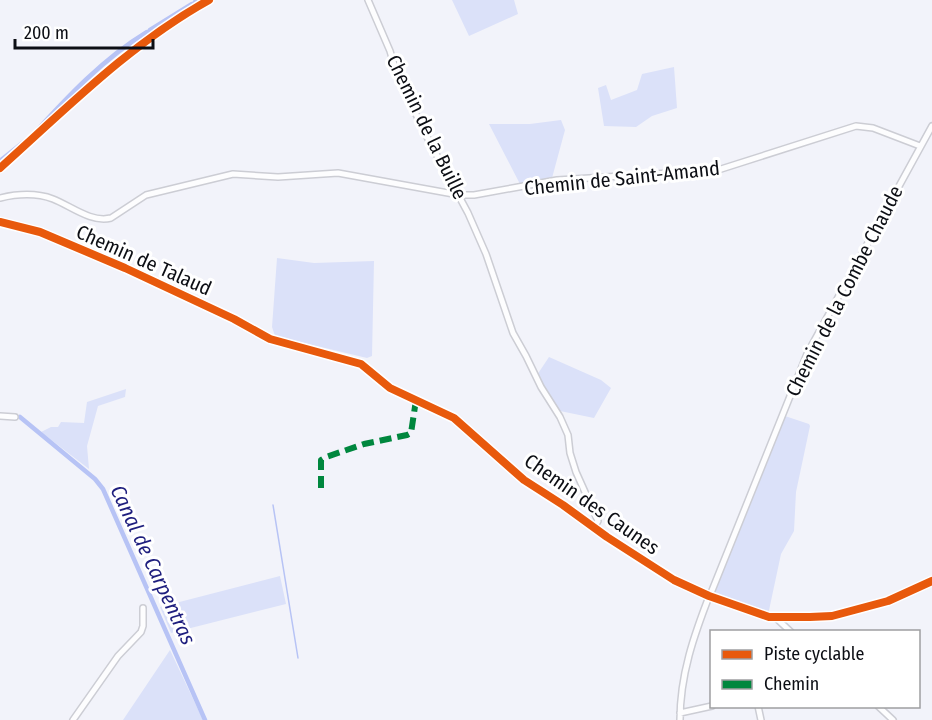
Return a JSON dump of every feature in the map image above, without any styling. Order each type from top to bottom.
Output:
[{"type":"street","points":[[0,168],[88,88],[142,43],[209,0]]},
{"type":"street","name":"Chemin de la Buille","points":[[368,0],[390,51],[397,75],[427,137],[459,195],[486,254],[513,333],[568,435],[570,453],[576,472],[598,521],[594,527]]},
{"type":"street","name":"Chemin de Saint-Amand","points":[[0,198],[40,195],[92,217],[105,219],[111,218],[146,195],[227,175],[278,177],[338,173],[459,195],[474,195],[557,180],[718,170],[856,126],[873,128],[920,146]]},
{"type":"street","name":"Chemin de la Combe Chaude","points":[[680,717],[685,666],[690,648],[807,354],[932,126]]},
{"type":"street","name":"Chemin de Talaud","points":[[0,222],[40,232],[125,268],[234,319],[270,339]]},
{"type":"street","name":"Chemin des Caunes","points":[[270,339],[302,350],[355,362],[390,388],[454,418],[524,480],[669,577],[761,615],[776,618]]},
{"type":"street","points":[[0,416],[15,417]]},
{"type":"street","points":[[776,618],[832,616],[888,601],[932,581]]},
{"type":"street","points":[[73,720],[118,656],[141,632],[143,608]]},
{"type":"street","points":[[776,618],[789,630]]},
{"type":"street","points":[[680,717],[710,706]]},
{"type":"street","points":[[880,708],[893,720]]},
{"type":"shaded area","points":[[452,0],[514,0],[518,14],[469,36]]},
{"type":"shaded area","points":[[674,67],[677,108],[652,116],[636,127],[604,126],[598,88],[606,85],[611,100],[637,90],[642,74]]},
{"type":"shaded area","points":[[561,120],[565,130],[552,178],[521,186],[489,124],[530,124]]},
{"type":"shaded area","points":[[277,258],[314,263],[374,261],[372,356],[367,358],[275,336],[272,327]]},
{"type":"shaded area","points":[[549,357],[601,380],[611,388],[594,418],[560,411],[537,375]]},
{"type":"shaded area","points":[[126,389],[125,397],[98,406],[87,446],[89,469],[41,432],[51,427],[58,427],[61,422],[84,423],[87,402]]},
{"type":"shaded area","points":[[785,416],[810,426],[796,492],[794,531],[781,554],[768,615],[714,592]]},
{"type":"shaded area","points":[[280,576],[286,604],[171,633],[160,607]]},
{"type":"shaded area","points":[[170,650],[203,720],[123,720]]},
{"type":"waterway","name":"Canal de Carpentras","points":[[195,2],[199,0]]},
{"type":"waterway","name":"Canal de Carpentras","points":[[150,30],[192,4]]},
{"type":"waterway","name":"Canal de Carpentras","points":[[33,135],[101,66],[147,32]]},
{"type":"waterway","name":"Canal de Carpentras","points":[[0,161],[30,137]]},
{"type":"waterway","name":"Canal de Carpentras","points":[[20,417],[95,479],[103,489],[205,720]]},
{"type":"waterway","points":[[273,505],[298,658]]},
{"type":"waterway","points":[[667,572],[708,592]]},
{"type":"waterway","points":[[713,594],[742,603]]},
{"type":"marked path","points":[[321,488],[321,460],[364,444],[411,433],[416,400]]},
{"type":"cycle path","points":[[0,168],[100,78],[152,36],[209,0]]},
{"type":"cycle path","points":[[0,222],[40,232],[125,268],[234,319],[270,339],[361,364],[390,388],[454,418],[524,480],[607,537],[674,580],[709,596],[769,617],[832,616],[888,601],[932,581]]}]
